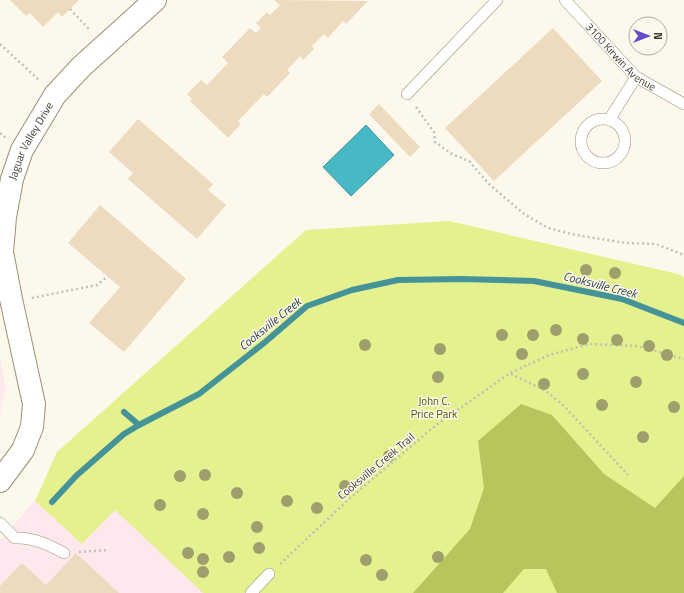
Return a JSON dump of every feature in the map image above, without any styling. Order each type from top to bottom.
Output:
[{"type":"street","name":"Jaguar Valley Drive","points":[[0,480],[23,450],[32,427],[34,404],[2,252],[5,217],[12,179],[22,150],[55,95],[81,67],[155,0]]},
{"type":"lane","points":[[407,94],[497,0]]},
{"type":"lane","name":"3100 Kirwin Avenue","points":[[565,0],[636,76],[684,104]]},
{"type":"lane","points":[[608,120],[636,76]]},
{"type":"lane","points":[[0,523],[15,538],[23,538],[40,542],[64,553]]},
{"type":"lane","points":[[251,593],[269,574]]},
{"type":"path","points":[[70,9],[93,34],[106,44]]},
{"type":"path","points":[[0,44],[55,95]]},
{"type":"path","points":[[407,94],[434,132],[435,142],[452,154],[468,161],[489,184],[524,214],[548,228],[576,236],[626,243],[656,244],[684,255]]},
{"type":"path","points":[[12,302],[97,285],[108,276]]},
{"type":"path","name":"Cooksville Creek Trail","points":[[269,574],[349,499],[435,426],[510,373],[549,355],[590,344],[637,346],[684,360]]},
{"type":"path","points":[[510,373],[546,391],[558,401],[628,475]]},
{"type":"path","points":[[64,553],[109,550]]},
{"type":"shaded area","points":[[0,357],[6,389],[0,414]]},
{"type":"shaded area","points":[[35,501],[82,544],[115,509],[203,593],[0,593],[0,540]]},
{"type":"green space","name":"John C. Price Park","points":[[449,221],[678,274],[684,277],[684,593],[203,593],[115,510],[82,544],[35,501],[57,452],[306,230]]},
{"type":"green space","points":[[521,404],[552,415],[604,474],[655,508],[684,476],[684,593],[557,593],[546,569],[524,569],[503,593],[413,593],[470,529],[484,488],[478,441]]},
{"type":"water","points":[[366,125],[394,155],[351,196],[323,167]]},
{"type":"building","points":[[10,0],[79,0],[62,17],[58,12],[43,27],[30,13],[26,16]]},
{"type":"building","points":[[274,0],[368,1],[346,24],[343,21],[328,38],[324,34],[312,46],[314,49],[303,60],[300,56],[287,70],[290,73],[267,97],[264,94],[238,121],[241,124],[228,138],[190,101],[192,99],[187,94],[201,80],[207,85],[228,63],[222,57],[250,28],[256,33],[261,28],[256,23],[267,12],[270,15],[280,5]]},
{"type":"building","points":[[553,28],[602,81],[494,181],[445,128]]},
{"type":"building","points":[[379,104],[420,147],[410,157],[369,114]]},
{"type":"building","points":[[138,119],[213,184],[208,190],[226,205],[197,239],[128,179],[133,173],[109,152]]},
{"type":"building","points":[[100,205],[186,279],[124,352],[89,323],[120,287],[68,243]]},
{"type":"building","points":[[76,553],[119,593],[0,593],[0,586],[22,563],[46,585]]},
{"type":"waterway","name":"Cooksville Creek","points":[[52,502],[76,476],[124,434],[199,394],[264,343],[307,306],[352,290],[398,280],[461,279],[534,281],[622,299],[684,323]]},
{"type":"waterway","points":[[124,412],[139,425]]}]
